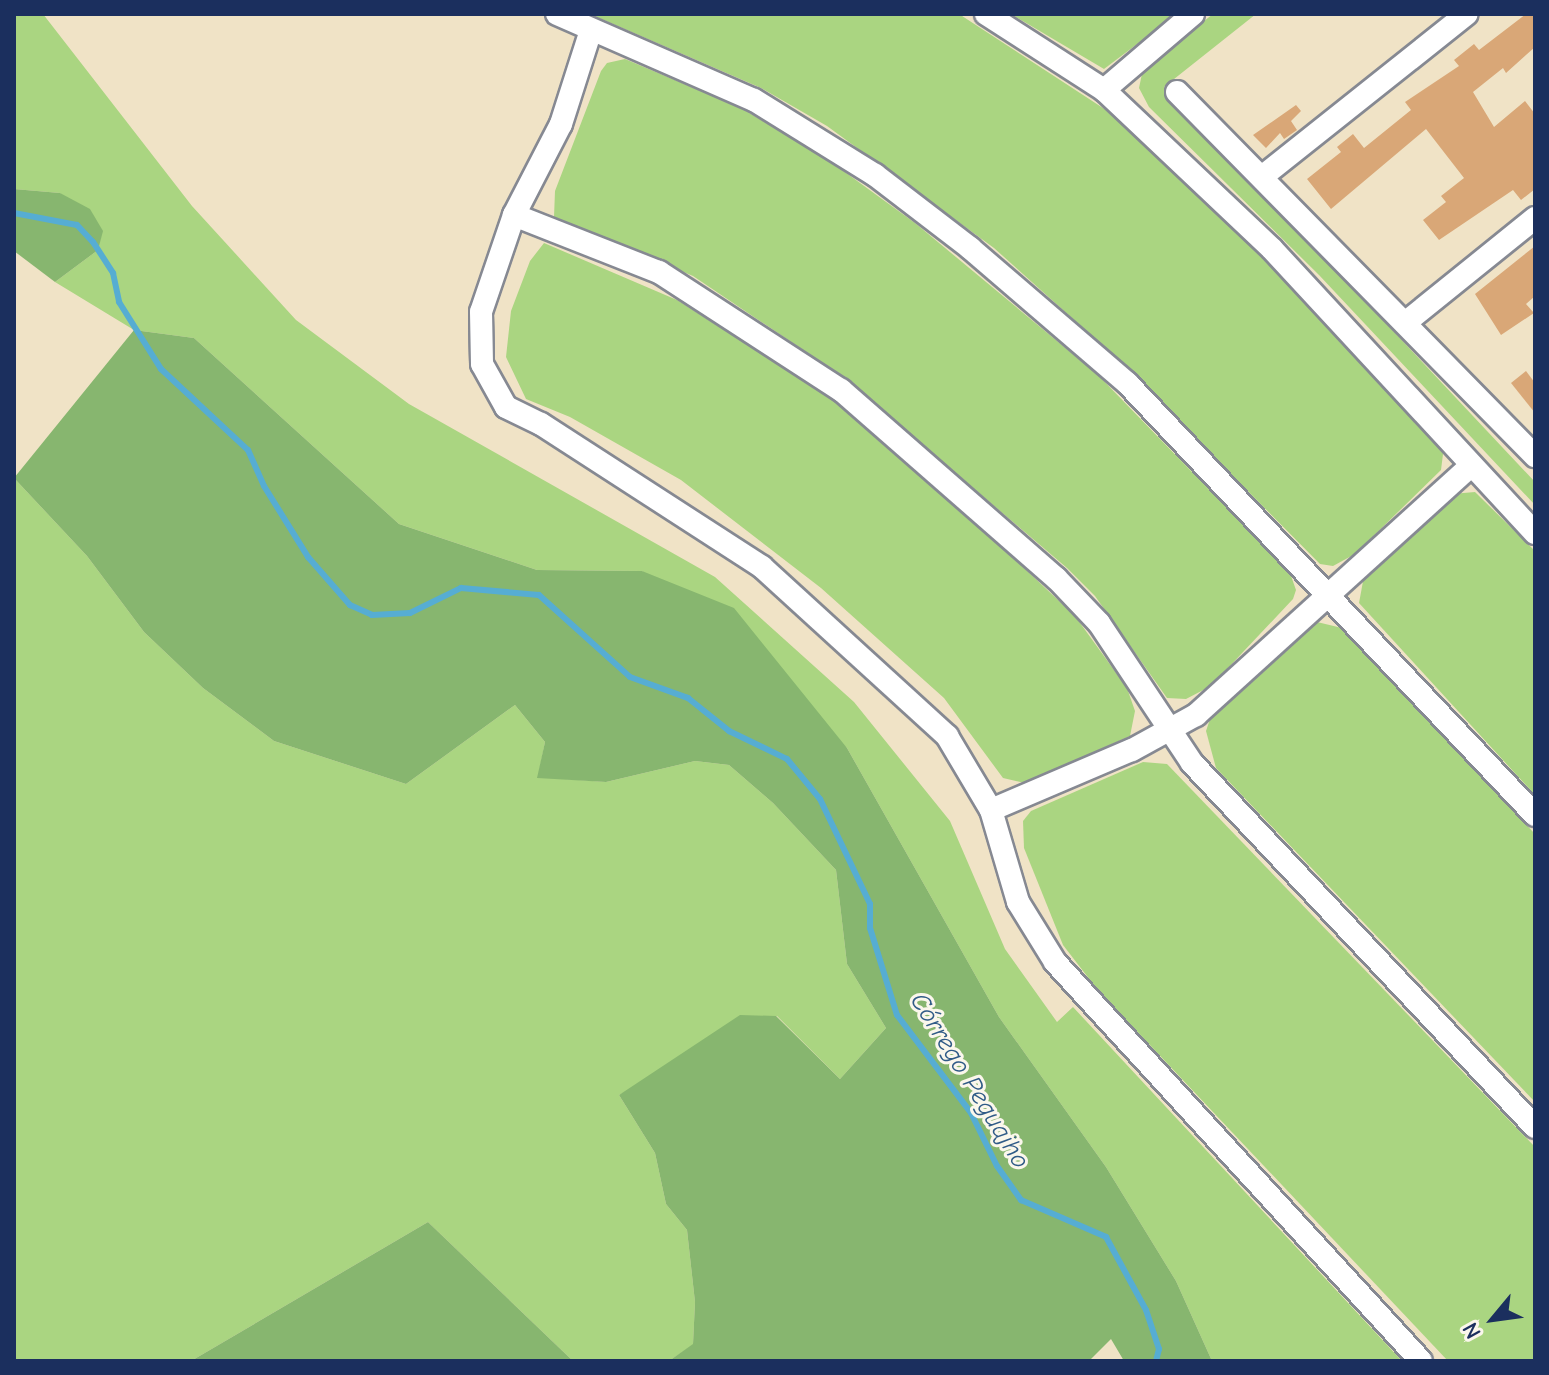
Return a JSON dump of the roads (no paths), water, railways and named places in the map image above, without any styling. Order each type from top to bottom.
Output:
[{"type":"street","points":[[557,14],[754,100],[875,175],[1091,350],[1328,592],[1535,815]]},
{"type":"street","points":[[986,14],[1104,90],[1272,249],[1535,533]]},
{"type":"street","points":[[1104,90],[1193,14]]},
{"type":"street","points":[[1263,176],[1467,14]]},
{"type":"street","points":[[591,30],[561,124],[514,215],[481,312],[482,364],[506,407],[541,424],[762,567],[947,736],[991,810],[1018,902],[1055,962],[1421,1361]]},
{"type":"street","points":[[1177,92],[1263,176],[1535,456]]},
{"type":"street","points":[[514,215],[659,272],[841,390],[1056,578],[1099,623],[1168,733],[1535,1127]]},
{"type":"street","points":[[1405,323],[1535,218]]},
{"type":"street","points":[[991,810],[1034,796],[1168,733],[1196,715],[1328,592],[1471,466]]},
{"type":"waterway","name":"Córrego Peguajho","points":[[14,213],[77,225],[93,242],[113,273],[119,302],[161,369],[248,450],[264,486],[308,557],[350,605],[372,615],[410,613],[461,588],[539,595],[630,677],[688,698],[729,731],[787,759],[820,799],[870,904],[870,928],[897,1015],[971,1113],[997,1166],[1021,1200],[1106,1237],[1146,1310],[1159,1349],[1156,1361]]}]
